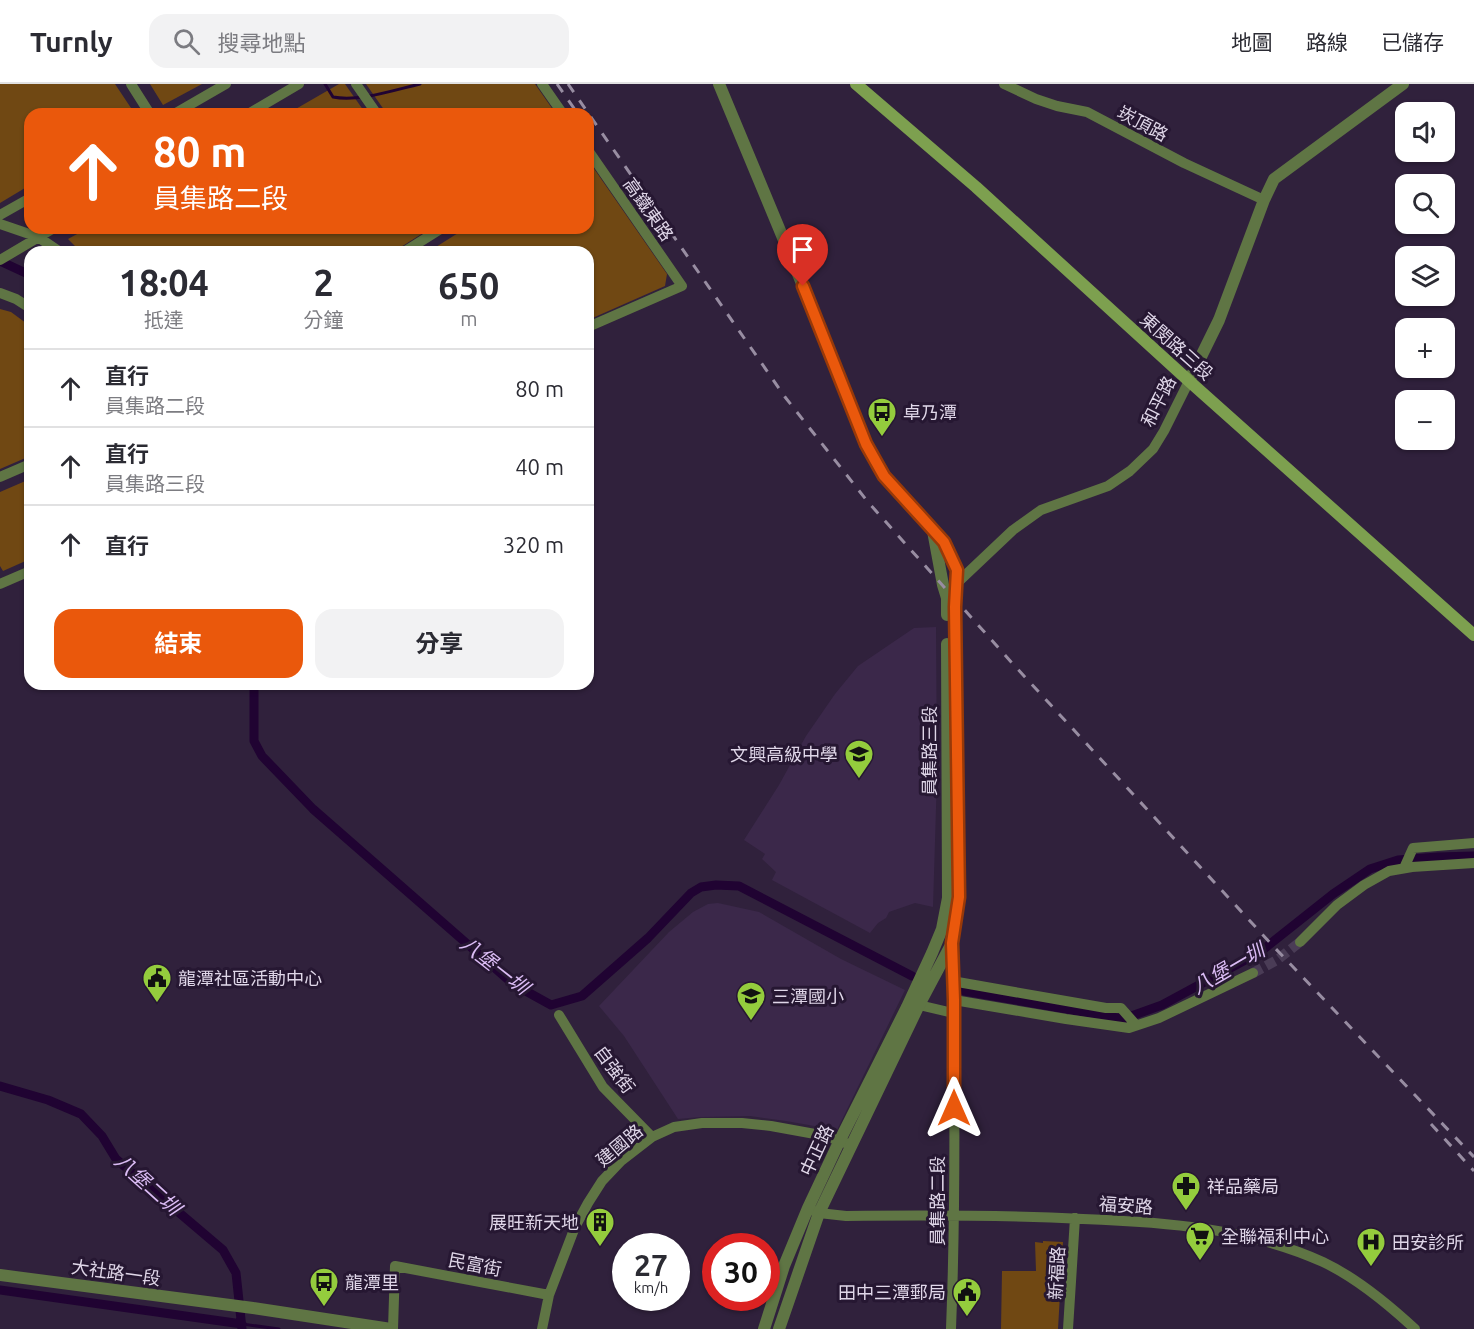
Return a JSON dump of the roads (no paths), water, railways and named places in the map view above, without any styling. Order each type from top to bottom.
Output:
[{"type":"main road","name":"東閔路三段","points":[[856,84],[976,187],[1189,381],[1474,634]]},
{"type":"street","points":[[131,84],[146,108]]},
{"type":"street","points":[[184,108],[226,84]]},
{"type":"street","points":[[258,108],[299,84]]},
{"type":"street","points":[[356,84],[373,108]]},
{"type":"street","points":[[542,84],[559,108]]},
{"type":"street","name":"員集路三段","points":[[719,84],[866,444],[884,476],[944,542],[957,570],[955,607],[959,897],[952,943]]},
{"type":"street","name":"崁頂路","points":[[1004,84],[1036,99],[1087,112],[1184,163],[1264,200]]},
{"type":"street","name":"和平路","points":[[947,601],[957,583],[1013,530],[1041,510],[1108,486],[1130,471],[1153,449],[1219,320],[1274,179],[1403,84]]},
{"type":"street","name":"高鐵東路","points":[[594,159],[682,286],[594,324]]},
{"type":"street","points":[[0,215],[24,201]]},
{"type":"street","points":[[0,224],[24,232]]},
{"type":"street","points":[[29,234],[51,246]]},
{"type":"street","points":[[0,260],[43,234]]},
{"type":"street","points":[[414,246],[432,234]]},
{"type":"street","points":[[0,293],[16,298],[24,304]]},
{"type":"street","points":[[0,477],[24,467]]},
{"type":"street","name":"員集路三段","points":[[933,531],[947,601],[948,898]]},
{"type":"street","points":[[0,584],[24,574]]},
{"type":"street","points":[[1404,868],[1413,848],[1474,843]]},
{"type":"street","points":[[1300,942],[1337,905],[1364,885],[1389,871],[1474,863]]},
{"type":"street","points":[[948,898],[952,943],[952,981],[1106,1008],[1121,1008],[1136,1025]]},
{"type":"street","points":[[930,971],[948,898]]},
{"type":"street","points":[[930,971],[952,943]]},
{"type":"street","name":"中正路","points":[[764,1329],[784,1266],[814,1210],[914,992],[930,971]]},
{"type":"street","name":"中正路","points":[[845,1144],[919,1005],[930,971]]},
{"type":"street","points":[[954,1000],[1129,1028],[1159,1018],[1253,973]]},
{"type":"street","name":"員集路二段","points":[[951,1329],[954,1215],[954,1000],[952,981]]},
{"type":"street","points":[[919,1005],[953,1013]]},
{"type":"street","name":"自強街","points":[[559,1015],[603,1087],[652,1137]]},
{"type":"street","name":"建國路","points":[[542,1329],[549,1294],[575,1227],[588,1203],[602,1181],[652,1137],[674,1127],[742,1123],[826,1136],[845,1144]]},
{"type":"street","name":"中正路","points":[[779,1329],[814,1210]]},
{"type":"street","name":"福安路","points":[[814,1210],[846,1216],[954,1215],[1075,1218],[1212,1229],[1279,1246],[1324,1263],[1391,1307],[1415,1329]]},
{"type":"street","name":"新福路","points":[[1068,1329],[1075,1218]]},
{"type":"street","name":"民富街","points":[[392,1329],[395,1266],[549,1294]]},
{"type":"street","name":"大社路一段","points":[[0,1275],[253,1308],[392,1329]]},
{"type":"waterway","points":[[325,84],[333,97],[343,98],[376,95],[420,84]]},
{"type":"waterway","name":"八堡一圳","points":[[0,261],[24,272]]},
{"type":"waterway","name":"八堡一圳","points":[[254,690],[254,741],[262,756],[313,809],[513,984],[551,1005],[582,996],[648,938],[691,893],[701,887],[716,885],[739,886],[912,976]]},
{"type":"waterway","name":"八堡一圳","points":[[964,991],[1123,1019],[1162,1005],[1260,952],[1333,894],[1370,869],[1398,860],[1474,856]]},
{"type":"waterway","name":"八堡二圳","points":[[0,1086],[48,1100],[81,1114],[102,1136],[116,1159],[223,1250],[236,1273],[242,1329]]},
{"type":"waterway","points":[[0,1290],[242,1324]]},
{"type":"waterway","points":[[242,1324],[279,1329]]},
{"type":"tunnel","points":[[1253,973],[1277,960],[1300,942]]},
{"type":"railway","points":[[557,84],[574,108]]},
{"type":"railway","points":[[568,84],[585,108]]},
{"type":"railway","points":[[594,122],[785,397],[868,502],[1013,664],[1274,947],[1474,1157]]},
{"type":"railway","points":[[1431,1124],[1474,1171]]},
{"type":"place","name":"卓乃潭","points":[[882,438]]},
{"type":"place","name":"文興高級中學","points":[[859,780]]},
{"type":"place","name":"龍潭社區活動中心","points":[[157,1004]]},
{"type":"place","name":"三潭國小","points":[[751,1022]]},
{"type":"place","name":"祥品藥局","points":[[1186,1212]]},
{"type":"place","name":"展旺新天地","points":[[600,1248]]},
{"type":"place","name":"全聯福利中心","points":[[1200,1262]]},
{"type":"place","name":"田安診所","points":[[1371,1268]]},
{"type":"place","name":"龍潭里","points":[[324,1308]]},
{"type":"place","name":"田中三潭郵局","points":[[967,1318]]}]
